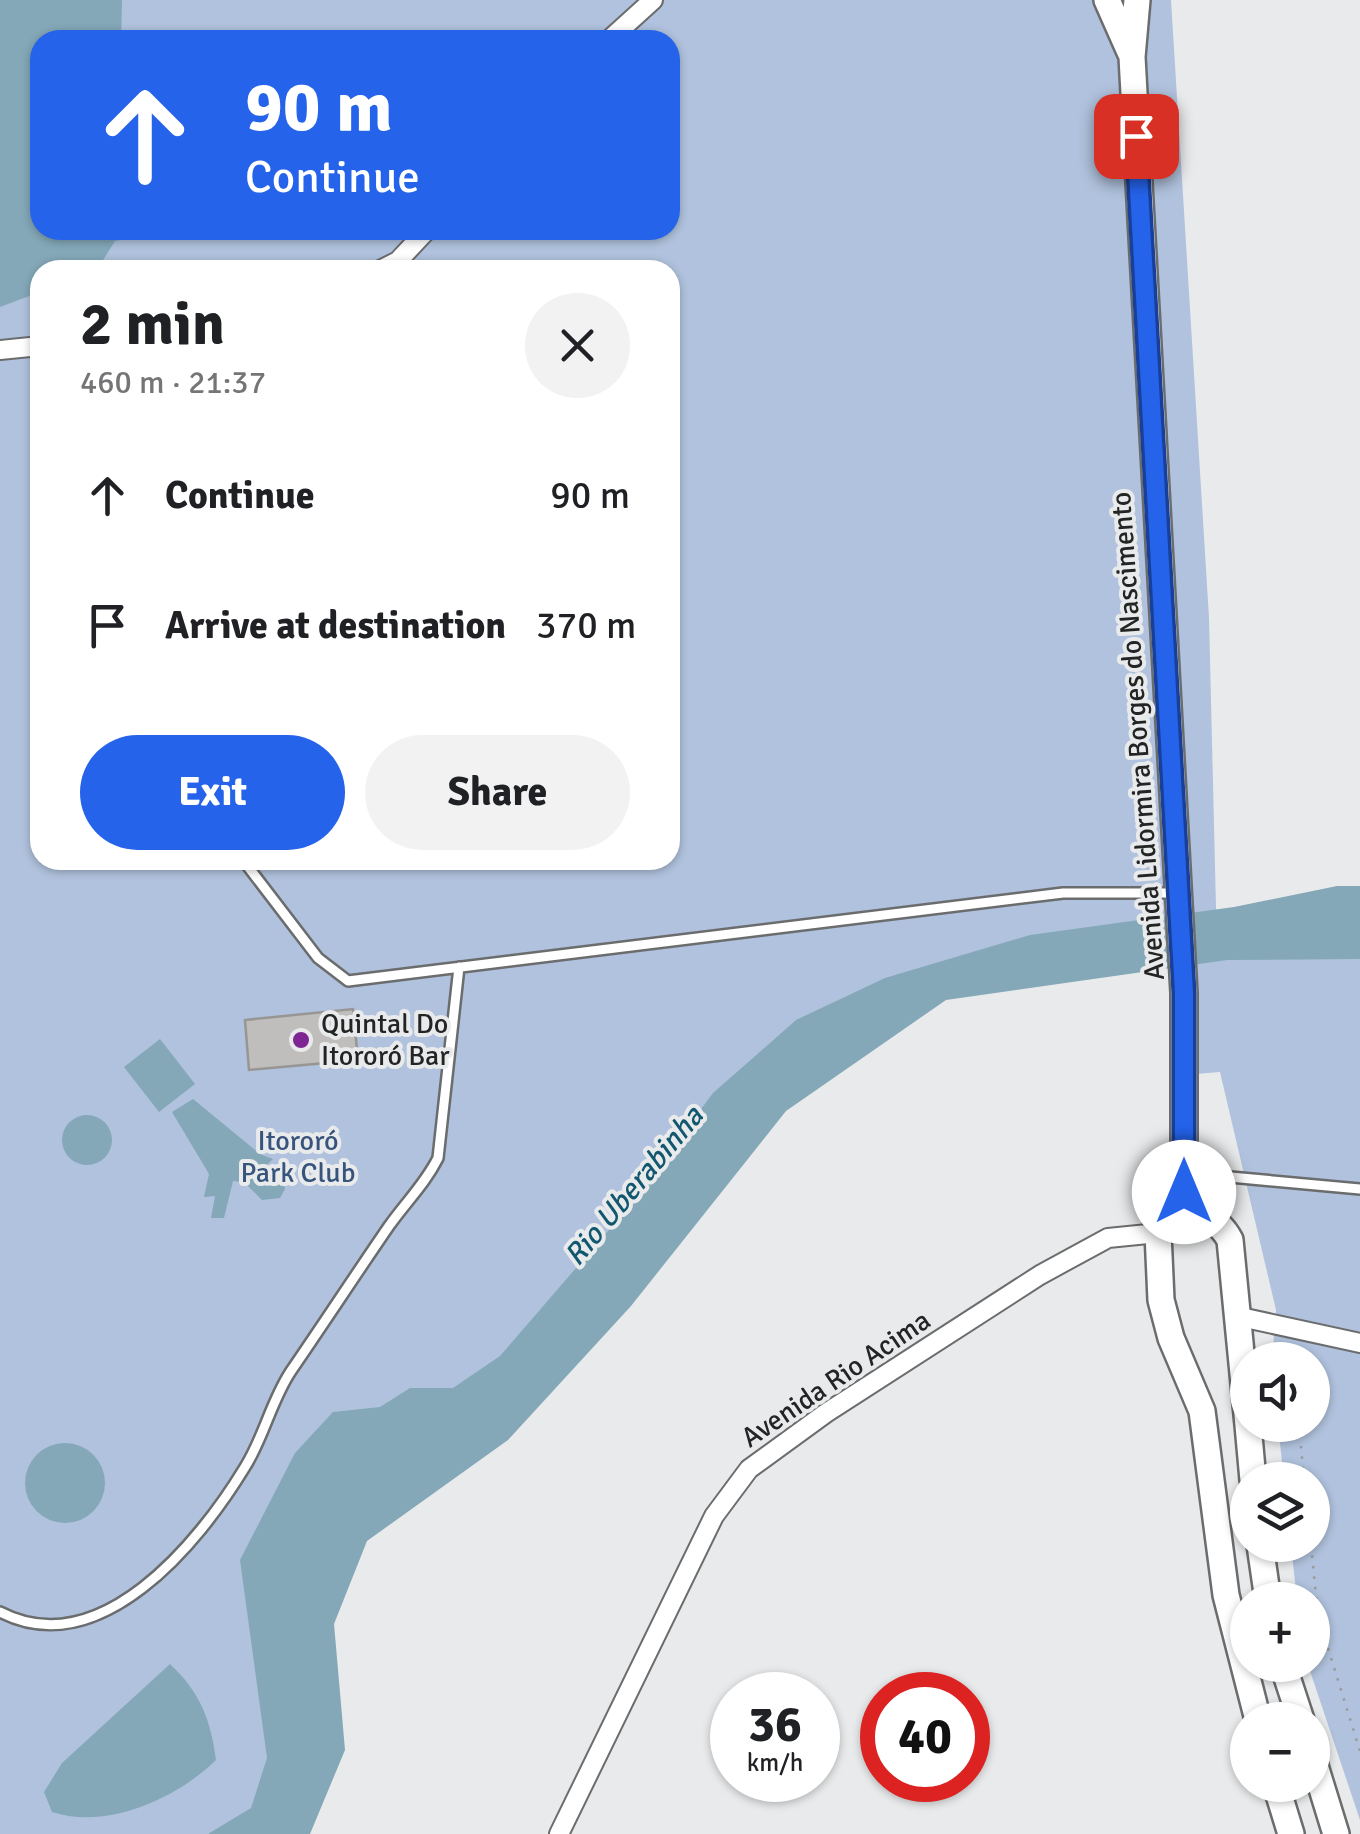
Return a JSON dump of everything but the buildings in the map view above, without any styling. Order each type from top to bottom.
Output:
[{"type":"street","points":[[618,30],[638,7],[653,0]]},
{"type":"street","name":"Avenida Lidormira Borges do Nascimento","points":[[1107,0],[1132,57]]},
{"type":"street","name":"Avenida Lidormira Borges do Nascimento","points":[[1137,0],[1132,57],[1184,993],[1184,1212]]},
{"type":"street","points":[[401,260],[419,240]]},
{"type":"street","points":[[0,350],[30,347]]},
{"type":"street","points":[[1239,1342],[1236,1268],[1230,1240],[1222,1226],[1209,1217],[1184,1212],[1171,1216],[1158,1234],[1161,1300],[1171,1338],[1202,1410],[1226,1595],[1253,1702]]},
{"type":"street","name":"Avenida Rio Acima","points":[[559,1834],[714,1516],[749,1469],[826,1412],[1040,1275],[1108,1238],[1158,1234]]},
{"type":"street","points":[[1236,1316],[1360,1342]]},
{"type":"street","points":[[1281,1802],[1291,1834]]},
{"type":"street","points":[[1322,1802],[1328,1832]]},
{"type":"lane","points":[[251,870],[310,949],[343,980],[1063,893],[1180,906]]},
{"type":"lane","points":[[0,1612],[13,1619],[63,1625],[91,1619],[118,1605],[172,1562],[244,1470],[288,1377],[391,1223],[427,1180],[438,1158],[459,967]]},
{"type":"lane","points":[[1184,1172],[1360,1189]]},
{"type":"path","points":[[1313,1562],[1318,1616],[1360,1751]]},
{"type":"green space","name":"Itororó Park Club","points":[[0,0],[1171,0],[1209,618],[1217,949],[1360,939],[1360,1820],[1330,1731],[1330,1702],[1320,1702],[1314,1682],[1330,1682],[1330,1582],[1295,1582],[1293,1562],[1330,1562],[1330,1462],[1282,1462],[1280,1442],[1330,1442],[1330,1342],[1273,1342],[1276,1310],[1220,1072],[1171,1076],[1170,955],[923,981],[310,1529],[263,1834],[0,1834]]},
{"type":"shaded area","points":[[0,0],[122,0],[121,30],[30,30],[30,240],[120,240],[103,260],[30,260],[30,296],[0,307]]},
{"type":"shaded area","points":[[1337,886],[1360,886],[1360,959],[1227,960],[946,1000],[786,1111],[631,1306],[508,1440],[367,1541],[334,1624],[345,1750],[310,1834],[208,1834],[251,1808],[267,1758],[240,1560],[295,1453],[333,1412],[380,1407],[410,1388],[453,1388],[500,1356],[627,1209],[713,1093],[796,1020],[885,978],[1030,935],[1234,907]]},
{"type":"shaded area","points":[[160,1039],[195,1084],[159,1112],[124,1067]]},
{"type":"shaded area","points":[[193,1099],[260,1154],[273,1159],[265,1167],[282,1178],[285,1189],[280,1198],[262,1200],[244,1182],[233,1181],[224,1218],[211,1218],[215,1196],[204,1197],[209,1174],[172,1112]]},
{"type":"shaded area","points":[[87,1115],[105,1122],[112,1140],[105,1158],[87,1165],[69,1158],[62,1140],[69,1122]]},
{"type":"shaded area","points":[[65,1443],[80,1446],[93,1455],[102,1468],[102,1498],[93,1511],[80,1520],[65,1523],[50,1520],[37,1511],[28,1498],[25,1483],[28,1468],[37,1455],[50,1446]]},
{"type":"shaded area","points":[[170,1664],[189,1685],[202,1708],[216,1760],[181,1787],[118,1814],[73,1817],[52,1812],[44,1792],[62,1763]]},
{"type":"place","name":"Quintal Do Itororó Bar","points":[[301,1040]]},
{"type":"route","points":[[1136,136],[1184,993],[1184,1192]]},
{"type":"water label","name":"Rio Uberabinha","points":[[634,1186]]}]
